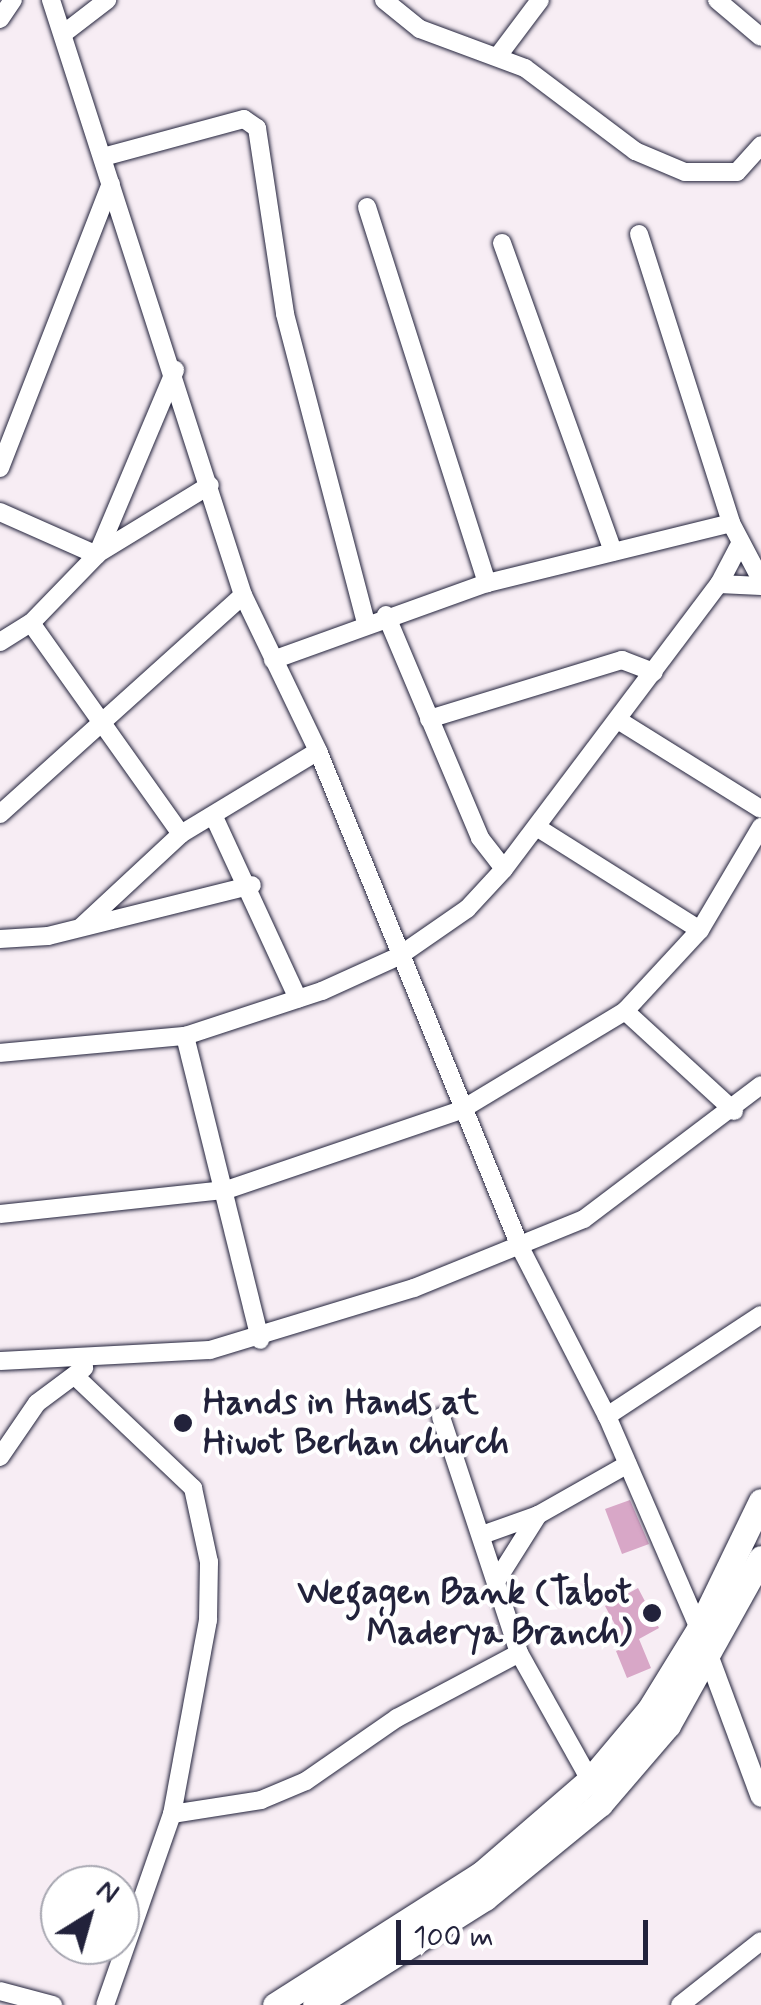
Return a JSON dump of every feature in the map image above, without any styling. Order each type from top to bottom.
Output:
[{"type":"main road","points":[[275,2005],[482,1874],[590,1780],[649,1710],[699,1629],[761,1501]]},
{"type":"main road","points":[[315,2005],[551,1849],[657,1738],[709,1660],[761,1558]]},
{"type":"street","points":[[0,19],[13,0]]},
{"type":"street","points":[[51,0],[175,370],[243,594],[318,751],[520,1249],[628,1464],[699,1629],[761,1797]]},
{"type":"street","points":[[63,34],[107,0]]},
{"type":"street","points":[[384,0],[420,29],[498,56],[635,151],[685,172],[737,172],[761,145]]},
{"type":"street","points":[[498,56],[540,0]]},
{"type":"street","points":[[717,0],[761,37]]},
{"type":"street","points":[[102,157],[244,119],[257,128],[285,314],[366,622]]},
{"type":"street","points":[[0,468],[111,184]]},
{"type":"street","points":[[367,207],[487,583]]},
{"type":"street","points":[[639,234],[731,523],[761,583],[720,584]]},
{"type":"street","points":[[502,243],[612,552]]},
{"type":"street","points":[[96,554],[175,370]]},
{"type":"street","points":[[0,642],[31,623],[96,554],[210,485]]},
{"type":"street","points":[[0,512],[96,554]]},
{"type":"street","points":[[273,660],[366,622],[487,583],[731,523]]},
{"type":"street","points":[[0,1053],[185,1036],[298,999],[399,956],[467,909],[504,870],[720,584],[740,544]]},
{"type":"street","points":[[0,814],[105,725],[243,594]]},
{"type":"street","points":[[386,615],[480,838],[504,870]]},
{"type":"street","points":[[31,623],[180,834]]},
{"type":"street","points":[[429,720],[622,660],[654,672]]},
{"type":"street","points":[[618,720],[761,809]]},
{"type":"street","points":[[82,926],[180,834],[318,751]]},
{"type":"street","points":[[214,817],[252,885],[298,999]]},
{"type":"street","points":[[0,1214],[226,1190],[461,1110],[624,1011],[700,930],[761,827]]},
{"type":"street","points":[[538,828],[700,930]]},
{"type":"street","points":[[0,939],[82,926],[252,885]]},
{"type":"street","points":[[624,1011],[734,1111]]},
{"type":"street","points":[[185,1036],[260,1340]]},
{"type":"street","points":[[0,1361],[93,1362],[260,1340],[520,1249],[584,1220],[734,1111],[761,1085]]},
{"type":"street","points":[[607,1416],[761,1315]]},
{"type":"street","points":[[0,1457],[37,1403],[93,1362]]},
{"type":"street","points":[[75,1376],[172,1462],[203,1518],[208,1620],[172,1814],[105,2005]]},
{"type":"street","points":[[441,1417],[518,1653],[590,1780]]},
{"type":"street","points":[[482,1535],[538,1516],[628,1464]]},
{"type":"street","points":[[497,1580],[538,1516]]},
{"type":"street","points":[[172,1814],[261,1800],[306,1780],[397,1718],[518,1653]]},
{"type":"street","points":[[680,2005],[761,1941]]},
{"type":"street","points":[[0,1991],[54,2005]]},
{"type":"building","points":[[630,1500],[649,1544],[622,1554],[605,1509]]},
{"type":"building","points":[[638,1588],[659,1628],[639,1639],[651,1668],[627,1678],[616,1651],[627,1647],[605,1606]]},
{"type":"place","name":"Hands in Hands at Hiwot Berhan church","points":[[183,1423]]},
{"type":"place","name":"Wegagen Bank (Tabot Maderya Branch)","points":[[652,1613]]}]
